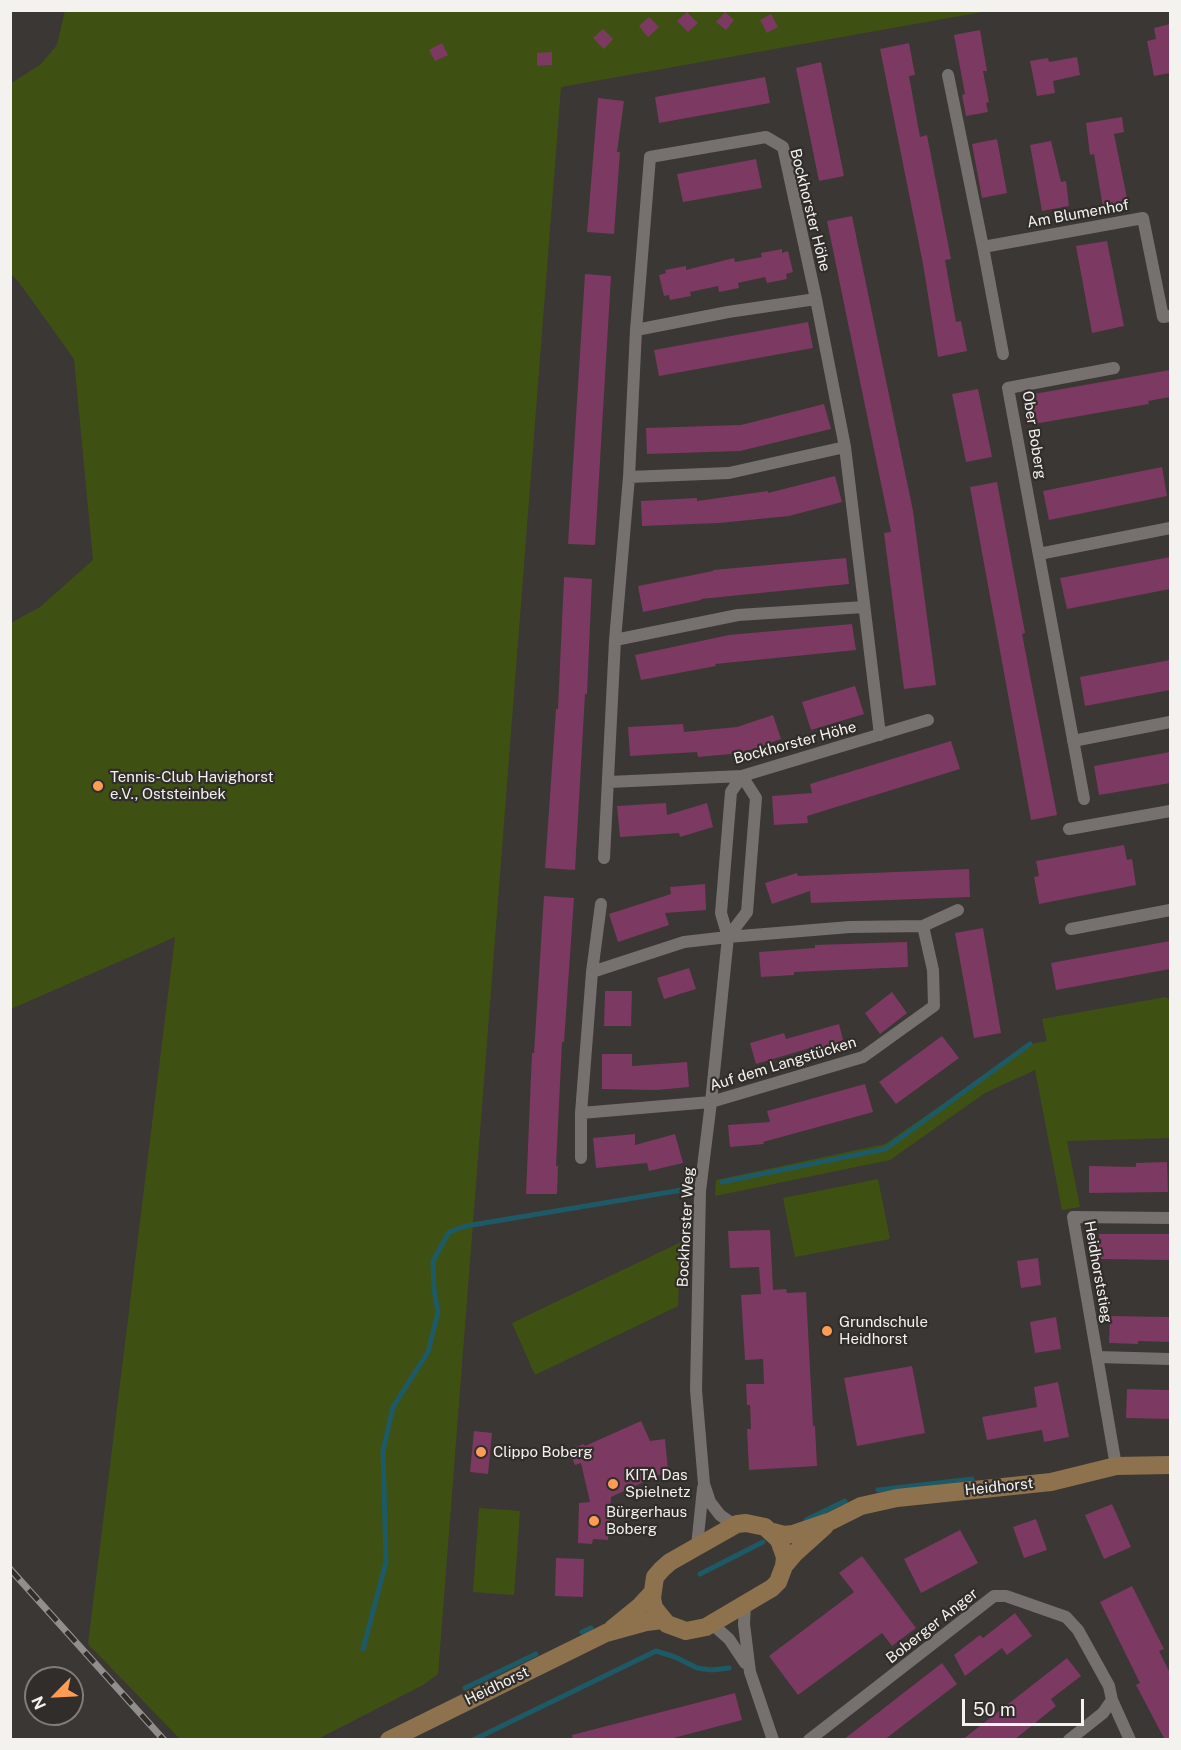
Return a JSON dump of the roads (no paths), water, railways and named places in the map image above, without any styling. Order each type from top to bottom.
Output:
[{"type":"street","points":[[948,75],[1003,354]]},
{"type":"street","name":"Bockhorster Höhe","points":[[604,858],[615,640],[629,477],[636,330],[650,157],[766,137],[783,147],[845,447],[880,735]]},
{"type":"street","name":"Am Blumenhof","points":[[982,247],[1143,218],[1163,317],[1170,316]]},
{"type":"street","points":[[636,330],[728,312],[816,299]]},
{"type":"street","name":"Ober Boberg","points":[[1084,799],[1008,388],[1113,368]]},
{"type":"street","points":[[629,477],[729,474],[845,447]]},
{"type":"street","points":[[1039,554],[1170,528]]},
{"type":"street","points":[[615,640],[738,615],[864,607]]},
{"type":"street","name":"Bockhorster Höhe","points":[[609,782],[742,776],[927,720]]},
{"type":"street","points":[[1073,741],[1170,722]]},
{"type":"street","points":[[728,937],[747,912],[756,798],[742,776]]},
{"type":"street","name":"Bockhorster Weg","points":[[697,1546],[704,1484],[696,1390],[700,1191],[728,937],[721,914],[731,792],[742,776]]},
{"type":"street","points":[[1069,829],[1170,811]]},
{"type":"street","points":[[581,1158],[581,1113],[592,972],[602,904]]},
{"type":"street","points":[[592,972],[684,942],[849,927],[923,926],[958,910]]},
{"type":"street","points":[[1071,929],[1170,910]]},
{"type":"street","name":"Auf dem Langstücken","points":[[581,1113],[711,1102],[863,1057],[934,1006],[933,970],[923,926]]},
{"type":"street","name":"Heidhorststieg","points":[[1116,1466],[1073,1217],[1170,1218]]},
{"type":"street","points":[[1097,1358],[1170,1359]]},
{"type":"street","name":"Heidhorst","points":[[606,1634],[639,1607],[652,1593],[656,1577],[669,1562],[737,1524],[756,1524],[773,1533],[793,1534],[831,1521],[861,1506],[897,1498],[1051,1482],[1116,1466],[1170,1465]]},
{"type":"street","name":"Bockhorster Weg","points":[[704,1484],[714,1508],[725,1519],[737,1524]]},
{"type":"street","name":"Heidhorst","points":[[389,1740],[606,1634],[663,1620],[676,1629],[686,1631],[697,1630],[712,1624],[772,1588],[778,1582],[784,1566],[795,1552],[831,1521]]},
{"type":"street","points":[[773,1533],[783,1548],[784,1566]]},
{"type":"street","points":[[652,1593],[654,1608],[663,1620]]},
{"type":"street","name":"Boberger Anger","points":[[809,1740],[994,1596],[1006,1596],[1066,1617],[1078,1630],[1109,1686],[1112,1700],[1130,1740]]},
{"type":"street","points":[[745,1604],[745,1646],[750,1672],[773,1740]]},
{"type":"street","points":[[712,1624],[736,1648],[750,1672]]},
{"type":"street","points":[[1070,1740],[1103,1713],[1112,1700]]},
{"type":"waterway","points":[[722,1182],[885,1149],[1030,1044]]},
{"type":"waterway","points":[[363,1649],[386,1562],[383,1451],[393,1407],[428,1352],[438,1312],[434,1290],[433,1261],[449,1232],[466,1226],[682,1190]]},
{"type":"waterway","points":[[878,1490],[972,1479]]},
{"type":"waterway","points":[[806,1520],[845,1501]]},
{"type":"waterway","points":[[700,1574],[763,1542]]},
{"type":"waterway","points":[[582,1632],[591,1628]]},
{"type":"waterway","points":[[473,1740],[656,1651],[697,1668],[712,1670],[729,1668]]},
{"type":"waterway","points":[[465,1688],[536,1654]]},
{"type":"railway","points":[[10,1569],[164,1740]]},
{"type":"place","name":"Tennis-Club Havighorst e.V., Oststeinbek","points":[[98,786]]},
{"type":"place","name":"Grundschule Heidhorst","points":[[827,1331]]},
{"type":"place","name":"Clippo Boberg","points":[[481,1452]]},
{"type":"place","name":"KITA Das Spielnetz","points":[[613,1484]]},
{"type":"place","name":"Bürgerhaus Boberg","points":[[594,1521]]}]
